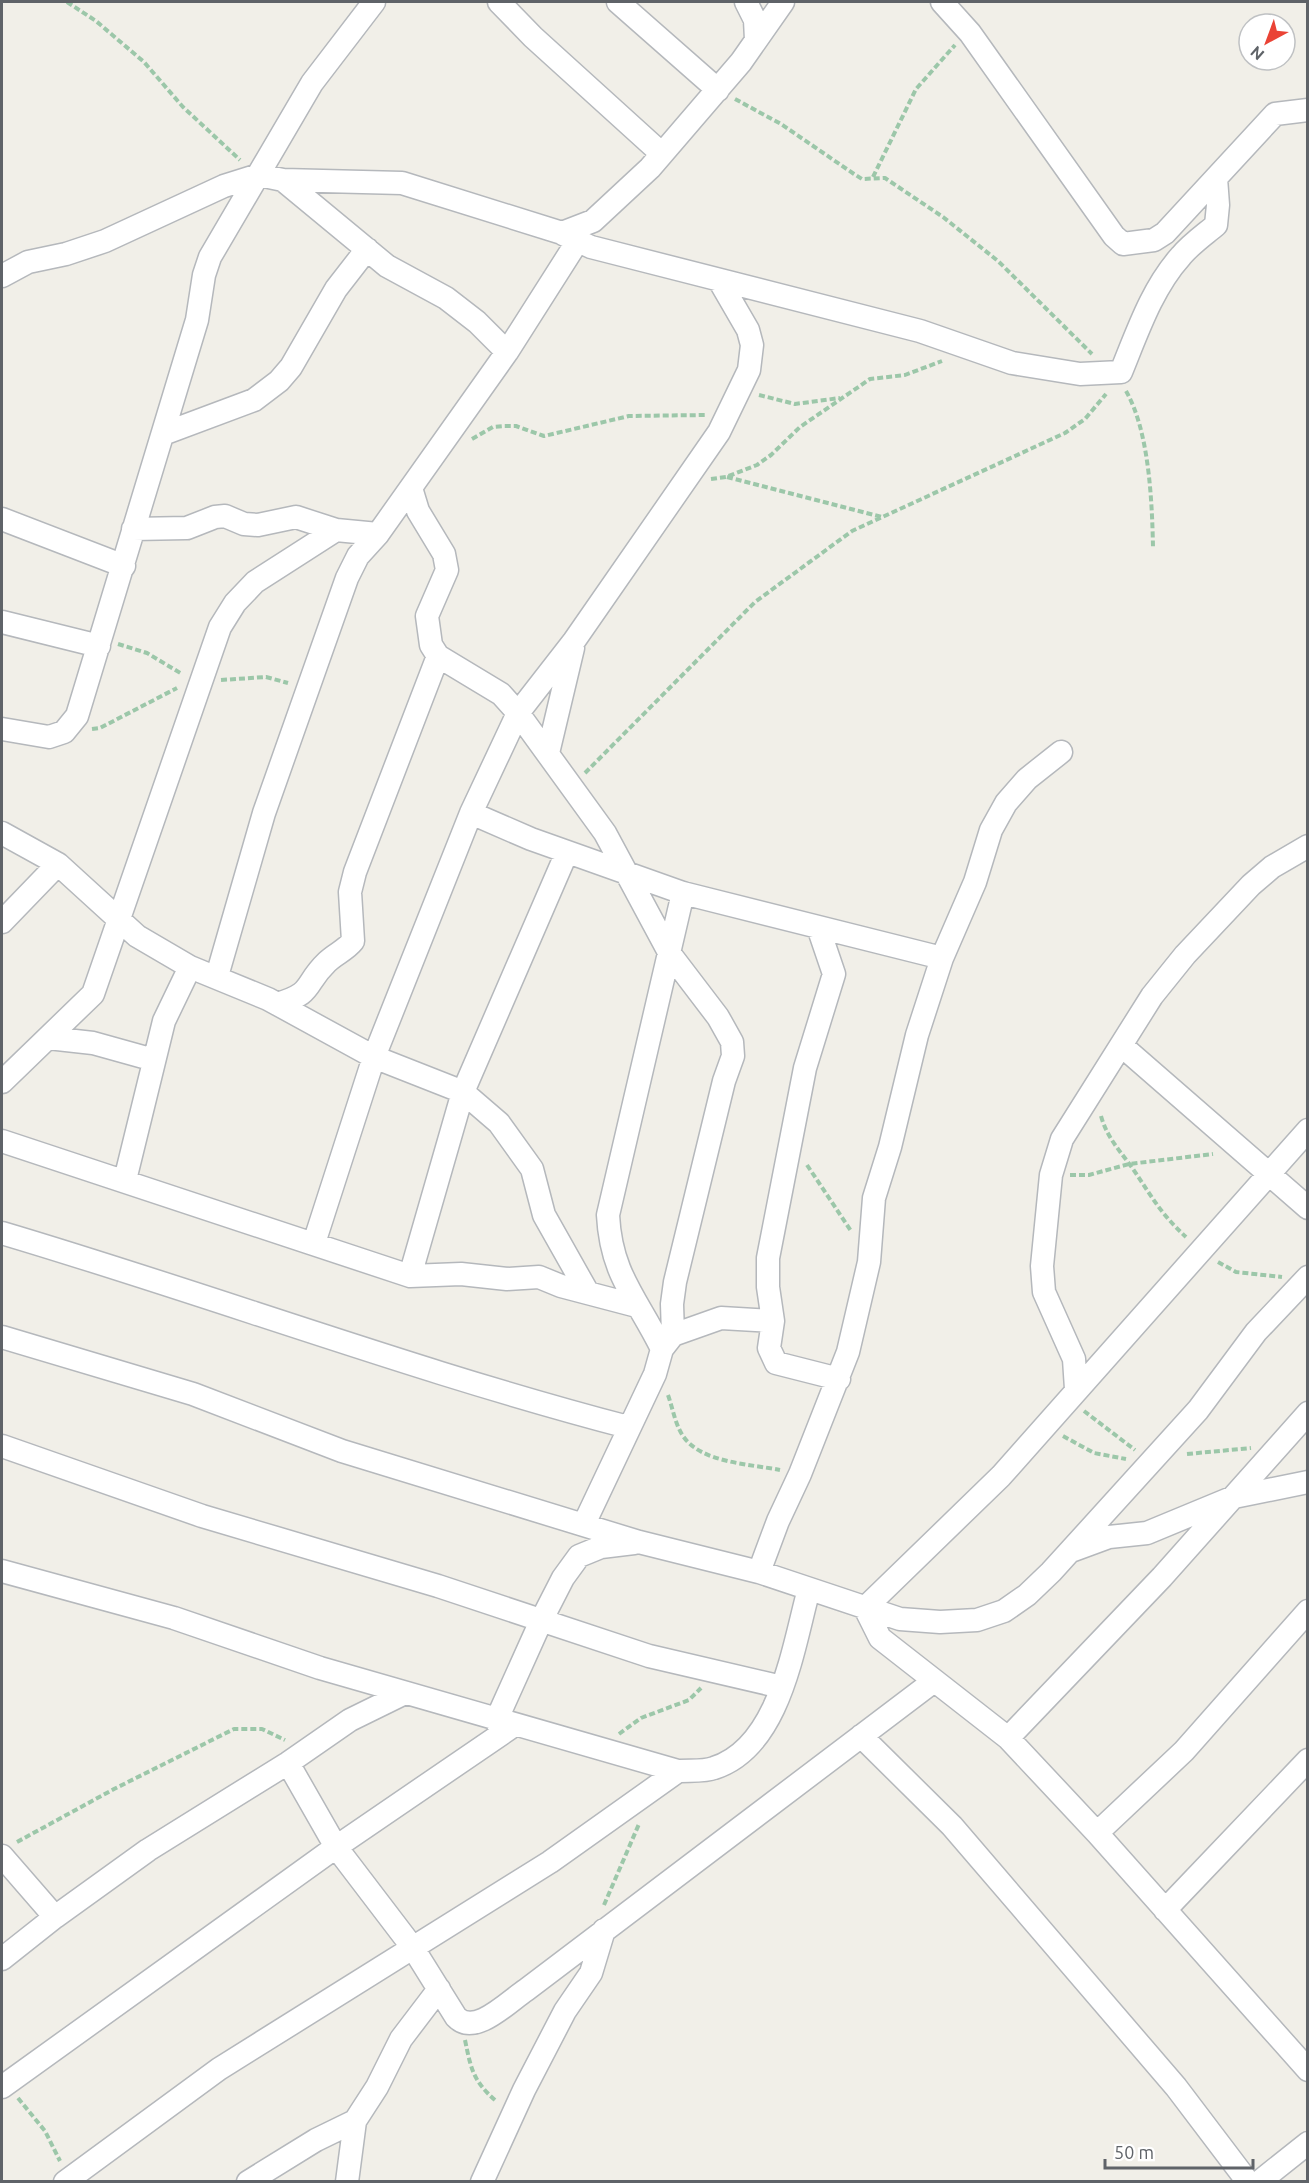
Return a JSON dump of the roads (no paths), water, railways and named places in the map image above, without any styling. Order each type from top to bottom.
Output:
[{"type":"street","points":[[2,729],[50,737],[64,732],[76,716],[124,566],[133,529],[197,320],[204,275],[210,257],[312,83],[374,2]]},
{"type":"street","points":[[499,2],[533,37],[662,154]]},
{"type":"street","points":[[618,2],[718,90]]},
{"type":"street","points":[[746,2],[755,20],[756,40]]},
{"type":"street","points":[[217,976],[264,813],[347,578],[358,556],[378,534],[436,448],[507,352],[569,238],[593,221],[662,154],[718,90],[783,2]]},
{"type":"street","points":[[942,2],[970,33],[1120,243],[1132,245],[1154,240],[1165,233],[1275,114],[1308,110]]},
{"type":"street","points":[[2,276],[28,262],[66,254],[105,241],[224,186],[259,175],[283,180],[402,183],[569,238],[719,280],[920,331],[1012,363],[1080,374],[1117,375],[1147,310],[1168,273],[1180,256],[1217,223],[1216,178]]},
{"type":"street","points":[[283,180],[407,279],[446,298],[477,322],[507,352]]},
{"type":"street","points":[[163,434],[254,400],[279,381],[291,367],[336,289],[367,249]]},
{"type":"street","points":[[314,1243],[374,1057],[471,813],[518,712],[574,641],[684,483],[737,398],[749,370],[752,345],[741,315],[719,280]]},
{"type":"street","points":[[411,488],[418,512],[444,554],[447,570],[427,616],[431,645],[438,657],[501,694],[518,712],[605,833],[670,954],[718,1017],[732,1041],[733,1056],[724,1081],[675,1282],[664,1350],[584,1524]]},
{"type":"street","points":[[133,529],[187,528],[225,516],[244,524],[258,525],[296,517],[336,530],[378,534]]},
{"type":"street","points":[[2,519],[124,566]]},
{"type":"street","points":[[2,1082],[93,994],[120,921],[197,680],[220,627],[235,603],[255,582],[336,530]]},
{"type":"street","points":[[2,622],[100,642]]},
{"type":"street","points":[[548,753],[574,641]]},
{"type":"street","points":[[277,1004],[298,998],[309,990],[324,965],[353,941],[350,892],[355,872],[438,657]]},
{"type":"street","points":[[759,1572],[778,1521],[839,1379],[853,1336],[870,1262],[874,1198],[890,1147],[917,1035],[942,958],[975,882],[991,830],[1006,803],[1027,779],[1061,752]]},
{"type":"street","points":[[471,813],[567,852],[683,893],[942,958]]},
{"type":"street","points":[[2,833],[58,864],[137,936],[190,967],[217,976],[277,1004],[374,1057],[463,1092],[499,1123],[532,1169],[544,1215],[588,1293]]},
{"type":"street","points":[[1071,1394],[1074,1359],[1044,1292],[1042,1256],[1051,1175],[1062,1139],[1152,996],[1185,955],[1251,885],[1272,867],[1308,846]]},
{"type":"street","points":[[410,1276],[463,1092],[567,852]]},
{"type":"street","points":[[2,922],[58,864]]},
{"type":"street","points":[[664,1350],[637,1306],[615,1262],[609,1241],[608,1215],[683,893]]},
{"type":"street","points":[[818,927],[834,974],[805,1068],[768,1258],[768,1287],[773,1321],[769,1348],[776,1363],[839,1379]]},
{"type":"street","points":[[125,1180],[164,1021],[190,967]]},
{"type":"street","points":[[48,1038],[93,1043],[154,1060]]},
{"type":"street","points":[[1122,1046],[1308,1208]]},
{"type":"street","points":[[865,1608],[984,1493],[1308,1130]]},
{"type":"street","points":[[2,1141],[410,1276],[461,1274],[507,1279],[538,1277],[637,1306]]},
{"type":"street","points":[[2,1233],[129,1271],[455,1378],[628,1427]]},
{"type":"street","points":[[2,1337],[193,1394],[342,1451],[639,1542],[759,1572],[900,1619],[940,1622],[977,1620],[1004,1611],[1027,1595],[1071,1551],[1150,1458],[1198,1410],[1256,1332],[1306,1279]]},
{"type":"street","points":[[664,1350],[721,1318],[773,1321]]},
{"type":"street","points":[[1008,1738],[1234,1497],[1308,1413]]},
{"type":"street","points":[[2,1446],[202,1516],[438,1586],[649,1656],[782,1687]]},
{"type":"street","points":[[1071,1551],[1109,1537],[1147,1533],[1234,1497],[1308,1482]]},
{"type":"street","points":[[3,2086],[505,1723],[541,1621],[563,1578],[579,1556],[601,1547],[639,1542]]},
{"type":"street","points":[[2,1571],[174,1618],[320,1668],[678,1771],[714,1769],[740,1755],[769,1721],[782,1687],[809,1590]]},
{"type":"street","points":[[865,1608],[880,1638],[1008,1738],[1097,1833],[1308,2070]]},
{"type":"street","points":[[1097,1833],[1184,1751],[1308,1611]]},
{"type":"street","points":[[295,1758],[336,1847],[413,1948],[461,2022],[474,2024],[487,2018],[934,1681]]},
{"type":"street","points":[[2,1959],[55,1917],[148,1850],[295,1758],[350,1720],[405,1693]]},
{"type":"street","points":[[861,1736],[952,1826],[1176,2087],[1248,2181]]},
{"type":"street","points":[[1165,1910],[1308,1760]]},
{"type":"street","points":[[68,2179],[219,2069],[550,1862],[678,1771]]},
{"type":"street","points":[[6,1851],[55,1917]]},
{"type":"street","points":[[482,2181],[510,2118],[566,2011],[591,1973],[599,1934]]},
{"type":"street","points":[[347,2181],[355,2121],[377,2087],[401,2039],[439,1989]]},
{"type":"street","points":[[248,2181],[316,2139],[355,2121]]},
{"type":"street","points":[[1258,2181],[1305,2151]]}]
